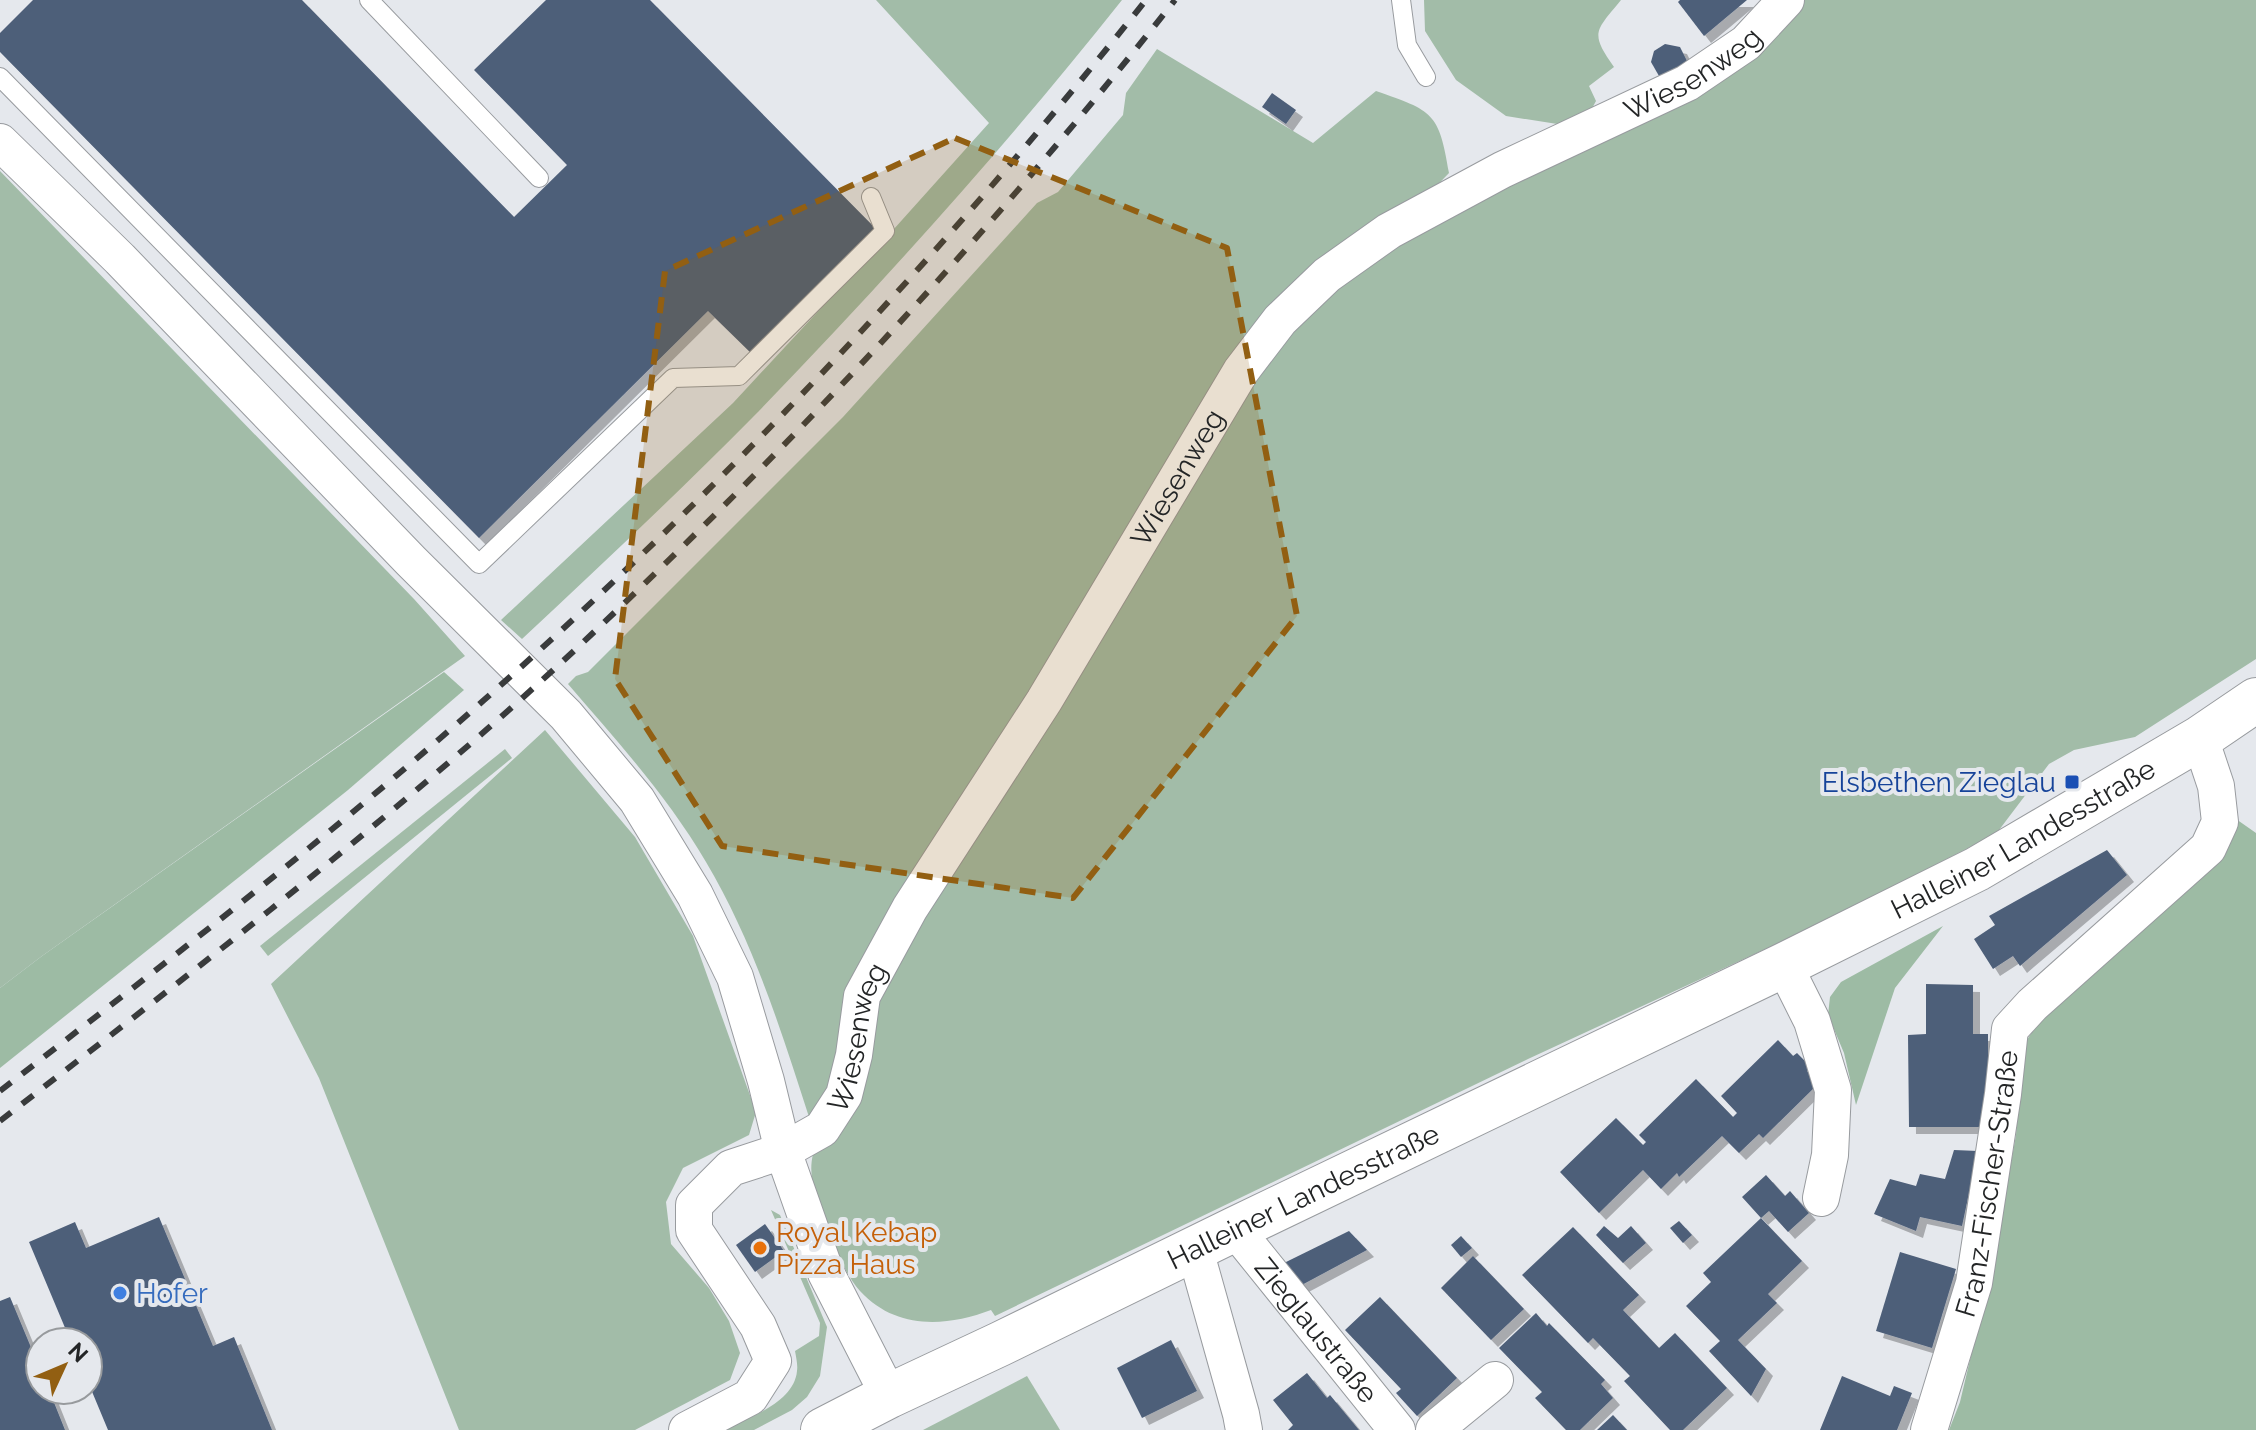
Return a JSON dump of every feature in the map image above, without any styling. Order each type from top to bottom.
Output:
[{"type":"main road","name":"Halleiner Landesstraße","points":[[823,1430],[1977,869],[2200,738],[2256,700]]},
{"type":"street","name":"Wiesenweg","points":[[687,1430],[750,1397],[773,1361],[758,1326],[694,1230],[694,1205],[731,1168],[783,1151],[822,1129],[844,1095],[854,1055],[862,996],[910,908],[1044,701],[1241,371],[1280,320],[1327,275],[1389,231],[1502,170],[1687,83],[1746,43],[1786,0]]},
{"type":"street","points":[[0,142],[120,259],[411,561],[566,715],[637,800],[695,895],[735,977],[783,1151],[826,1273],[889,1396]]},
{"type":"street","name":"Franz-Fischer-Straße","points":[[1929,1430],[1974,1283],[2010,1029],[2032,1005],[2208,848],[2220,822],[2216,786],[2200,738]]},
{"type":"street","points":[[1784,965],[1812,1021],[1833,1090],[1830,1155],[1821,1198]]},
{"type":"street","name":"Zieglaustraße","points":[[1235,1229],[1397,1430]]},
{"type":"street","points":[[1195,1250],[1244,1430]]},
{"type":"street","points":[[1434,1430],[1495,1380]]},
{"type":"lane","points":[[369,0],[539,178]]},
{"type":"lane","points":[[1401,0],[1407,45],[1426,77]]},
{"type":"lane","points":[[0,77],[479,564],[673,378],[739,376],[885,231],[871,197]]},
{"type":"highlighted area","points":[[955,138],[1227,248],[1297,616],[1073,898],[722,846],[615,679],[665,271]]},
{"type":"green space","points":[[876,0],[1122,0],[989,161],[849,316],[725,445],[522,639],[501,620],[733,403],[989,123]]},
{"type":"green space","points":[[1424,0],[1621,0],[1599,32],[1601,46],[1614,67],[1589,86],[1596,101],[1590,112],[1570,126],[1506,116],[1456,80],[1425,31]]},
{"type":"green space","points":[[1798,0],[2256,0],[2256,659],[2135,737],[2074,750],[2049,764],[1996,834],[1798,934],[1528,1059],[995,1316],[991,1310],[957,1320],[922,1322],[889,1313],[874,1304],[854,1284],[837,1251],[814,1190],[811,1172],[813,1154],[889,969],[1242,389],[1342,275]]},
{"type":"green space","points":[[1157,49],[1313,143],[1376,91],[1410,104],[1422,110],[1437,126],[1449,173],[1422,201],[1311,275],[863,977],[839,1089],[809,1117],[765,986],[723,892],[659,792],[568,684],[576,676],[588,672],[843,417],[1037,203],[1058,192],[1123,115],[1126,93]]},
{"type":"green space","points":[[0,171],[414,599],[465,656],[0,988]]},
{"type":"green space","points":[[444,672],[464,690],[348,790],[0,1068],[0,988]]},
{"type":"green space","points":[[545,730],[635,837],[693,936],[756,1112],[749,1135],[683,1168],[666,1202],[671,1244],[709,1288],[729,1321],[740,1353],[730,1380],[635,1430],[459,1430],[319,1078],[271,984]]},
{"type":"green space","points":[[505,749],[512,758],[268,956],[260,946]]},
{"type":"green space","points":[[2236,819],[2256,833],[2256,1430],[1949,1430],[1960,1402],[1993,1263],[2016,1135],[2022,1048],[2037,1024]]},
{"type":"green space","points":[[1943,926],[1895,988],[1856,1105],[1844,1053],[1828,1015],[1830,997],[1841,982]]},
{"type":"green space","points":[[771,1210],[780,1215],[827,1327],[820,1376],[807,1397],[792,1410],[754,1430],[724,1430],[769,1408],[788,1392],[797,1371],[795,1351],[819,1336],[820,1323]]},
{"type":"green space","points":[[1027,1376],[1060,1430],[923,1430]]},
{"type":"building","points":[[33,0],[302,0],[514,217],[567,165],[474,70],[546,0],[650,0],[876,229],[751,353],[708,311],[479,538],[0,52],[0,33]]},
{"type":"building","points":[[1747,0],[1704,36],[1678,2]]},
{"type":"building","points":[[1665,44],[1680,47],[1687,61],[1681,74],[1659,76],[1651,62],[1654,51]]},
{"type":"building","points":[[1272,93],[1296,110],[1286,124],[1262,107]]},
{"type":"building","points":[[2107,850],[2127,875],[2020,966],[2013,956],[1993,969],[1974,939],[1995,925],[1989,916]]},
{"type":"building","points":[[1926,984],[1973,985],[1973,1034],[1988,1034],[1988,1127],[1909,1127],[1908,1035],[1926,1034]]},
{"type":"building","points":[[1778,1040],[1793,1056],[1797,1053],[1811,1067],[1807,1071],[1819,1083],[1763,1138],[1759,1134],[1739,1153],[1722,1136],[1679,1177],[1677,1173],[1661,1189],[1643,1170],[1599,1213],[1560,1172],[1616,1118],[1643,1145],[1646,1142],[1639,1135],[1696,1079],[1733,1117],[1737,1113],[1721,1096]]},
{"type":"building","points":[[1954,1150],[1978,1151],[1962,1226],[1920,1217],[1916,1231],[1874,1214],[1890,1179],[1916,1186],[1920,1174],[1945,1179]]},
{"type":"building","points":[[1766,1175],[1785,1196],[1790,1191],[1809,1213],[1788,1232],[1769,1211],[1761,1218],[1742,1197]]},
{"type":"building","name":"Hofer","points":[[159,1217],[213,1346],[234,1337],[272,1430],[108,1430],[98,1406],[104,1406],[104,1326],[64,1326],[29,1242],[75,1222],[86,1248]]},
{"type":"building","points":[[1761,1218],[1802,1261],[1768,1294],[1777,1303],[1738,1340],[1766,1369],[1751,1396],[1709,1351],[1720,1341],[1686,1306],[1711,1282],[1703,1273]]},
{"type":"building","points":[[1679,1221],[1692,1235],[1683,1243],[1670,1228]]},
{"type":"building","name":"Royal Kebap Pizza Haus","points":[[765,1224],[784,1251],[755,1272],[736,1245]]},
{"type":"building","points":[[1604,1226],[1618,1238],[1631,1226],[1646,1243],[1623,1263],[1596,1235]]},
{"type":"building","points":[[1573,1227],[1639,1295],[1623,1310],[1659,1348],[1675,1333],[1727,1388],[1683,1430],[1670,1430],[1624,1381],[1630,1376],[1593,1338],[1588,1343],[1522,1275]]},
{"type":"building","points":[[1349,1231],[1367,1250],[1298,1287],[1282,1270],[1286,1262]]},
{"type":"building","points":[[1461,1236],[1472,1248],[1461,1257],[1451,1245]]},
{"type":"building","points":[[1900,1252],[1956,1269],[1932,1348],[1876,1331]]},
{"type":"building","points":[[1473,1256],[1524,1309],[1491,1340],[1441,1288]]},
{"type":"building","points":[[10,1297],[24,1331],[24,1406],[55,1406],[65,1430],[0,1430],[0,1301]]},
{"type":"building","points":[[1380,1297],[1457,1378],[1417,1416],[1396,1393],[1401,1389],[1345,1330]]},
{"type":"building","points":[[1536,1313],[1605,1380],[1601,1384],[1613,1398],[1580,1430],[1566,1430],[1535,1398],[1542,1392],[1499,1348]]},
{"type":"building","points":[[1171,1340],[1197,1391],[1142,1418],[1117,1368]]},
{"type":"building","points":[[1307,1373],[1359,1430],[1288,1430],[1293,1425],[1273,1400]]},
{"type":"building","points":[[1842,1376],[1890,1396],[1894,1386],[1912,1393],[1897,1430],[1820,1430]]},
{"type":"building","points":[[1613,1415],[1627,1430],[1597,1430]]},
{"type":"railway","points":[[0,1091],[245,900],[366,801],[484,700],[661,536],[747,451],[912,276],[1146,0]]},
{"type":"railway","points":[[0,1121],[220,949],[437,773],[656,573],[888,336],[1034,171],[1175,0]]},
{"type":"place","name":"Elsbethen Zieglau","points":[[2072,782]]},
{"type":"place","name":"Royal Kebap Pizza Haus","points":[[760,1248]]},
{"type":"place","name":"Hofer","points":[[120,1293]]}]
